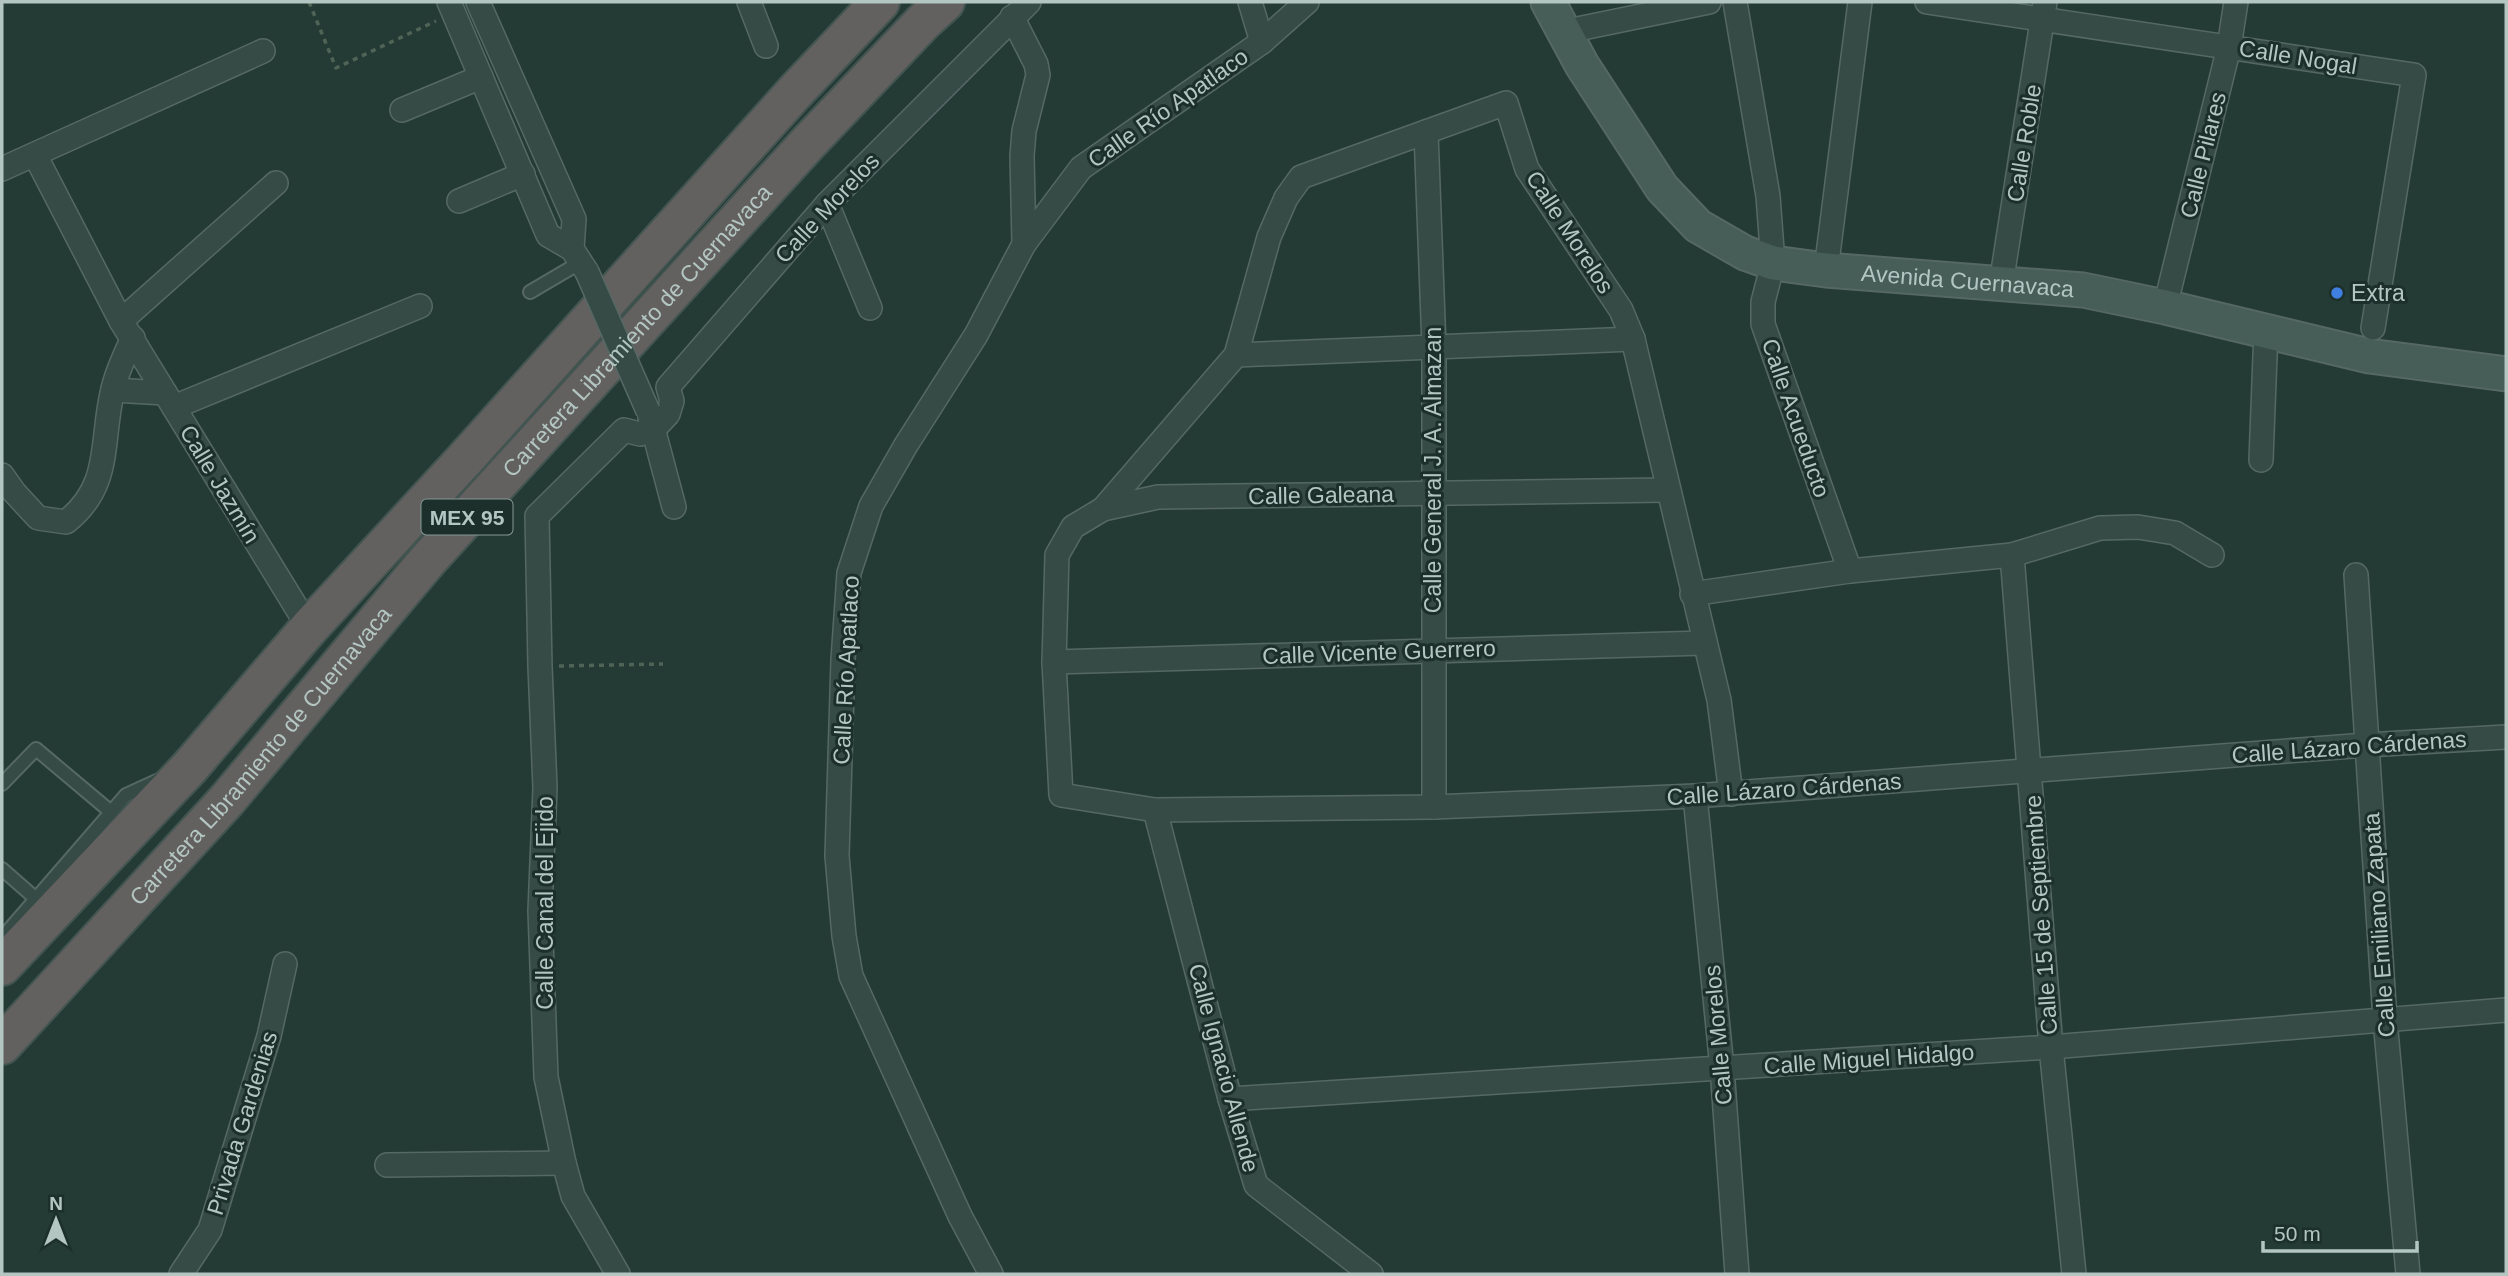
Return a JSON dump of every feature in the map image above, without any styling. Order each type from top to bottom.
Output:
[{"type":"highway","name":"Carretera Libramiento de Cuernavaca","points":[[2,966],[190,767],[309,628],[466,458],[794,93],[880,2]]},
{"type":"highway","name":"Carretera Libramiento de Cuernavaca","points":[[2,1045],[227,800],[428,560],[808,143],[945,2]]},
{"type":"main road","name":"Avenida Cuernavaca","points":[[1548,2],[1582,65],[1662,188],[1698,226],[1745,253],[1773,263],[1826,270],[2084,290],[2369,356],[2506,374]]},
{"type":"street","points":[[478,2],[574,219],[580,261],[651,421],[674,507]]},
{"type":"street","points":[[749,2],[766,46]]},
{"type":"street","points":[[1250,2],[1262,42]]},
{"type":"street","name":"Calle Río Apatlaco","points":[[991,1274],[960,1216],[851,976],[844,936],[837,856],[843,660],[849,573],[871,506],[976,335],[1024,244],[1081,168],[1262,42],[1307,2]]},
{"type":"street","points":[[1563,32],[1709,2]]},
{"type":"street","name":"Calle Acueducto","points":[[1735,2],[1768,196],[1773,263],[1763,302],[1763,324],[1850,571]]},
{"type":"street","points":[[1826,270],[1860,2]]},
{"type":"street","name":"Calle Nogal","points":[[1927,2],[2044,10],[2229,47],[2414,75],[2373,328]]},
{"type":"street","name":"Calle Pilares","points":[[2165,307],[2229,47],[2236,2]]},
{"type":"street","points":[[452,7],[548,235],[580,261]]},
{"type":"street","points":[[1021,9],[1038,75],[1024,131],[1024,244]]},
{"type":"street","name":"Calle Morelos","points":[[651,421],[668,414],[672,401],[668,387],[827,204],[1021,9]]},
{"type":"street","name":"Calle Roble","points":[[2001,284],[2044,10]]},
{"type":"street","points":[[2,169],[263,51]]},
{"type":"street","points":[[402,110],[481,77]]},
{"type":"street","name":"Calle Morelos","points":[[1103,509],[1236,355],[1269,237],[1286,198],[1301,177],[1506,103],[1527,169],[1620,310],[1633,339],[1719,700],[1731,794]]},
{"type":"street","name":"Calle General J. A. Almazan","points":[[1426,132],[1434,347],[1434,807]]},
{"type":"street","name":"Calle Jazmín","points":[[34,155],[127,330],[309,628]]},
{"type":"street","points":[[459,201],[523,174]]},
{"type":"street","points":[[2,475],[38,518],[66,522],[79,512],[91,497],[98,479],[113,390],[127,330],[276,183]]},
{"type":"street","points":[[827,204],[870,308]]},
{"type":"street","points":[[113,390],[170,400],[420,306]]},
{"type":"street","points":[[2261,460],[2266,330]]},
{"type":"street","points":[[1236,355],[1633,339]]},
{"type":"street","name":"Calle Canal del Ejido","points":[[618,1274],[573,1196],[546,1077],[540,911],[545,788],[537,516],[624,430],[640,434],[651,421]]},
{"type":"street","name":"Calle Galeana","points":[[1103,509],[1157,498],[1667,490]]},
{"type":"street","points":[[1054,662],[1057,555],[1073,527],[1103,509]]},
{"type":"street","points":[[1692,594],[1850,571],[2012,555],[2100,528],[2138,527],[2175,533],[2212,555]]},
{"type":"street","name":"Calle 15 de Septiembre","points":[[2012,555],[2051,1046],[2074,1274]]},
{"type":"street","name":"Calle Emiliano Zapata","points":[[2356,575],[2385,1020],[2408,1274]]},
{"type":"street","name":"Calle Vicente Guerrero","points":[[1054,662],[1704,643]]},
{"type":"street","name":"Calle Lázaro Cárdenas","points":[[1054,662],[1061,795],[1155,810],[1434,807],[1695,796],[2367,745],[2506,737]]},
{"type":"street","name":"Calle Morelos","points":[[1695,796],[1722,1068],[1737,1274]]},
{"type":"street","name":"Calle Ignacio Allende","points":[[1155,810],[1255,1185],[1371,1274]]},
{"type":"street","name":"Privada Gardenias","points":[[181,1274],[210,1230],[269,1036],[285,964]]},
{"type":"street","name":"Calle Miguel Hidalgo","points":[[1230,1099],[2051,1046],[2506,1010]]},
{"type":"street","points":[[387,1165],[564,1163]]},
{"type":"lane","points":[[530,292],[580,261]]},
{"type":"lane","points":[[2,784],[36,749],[111,812]]},
{"type":"lane","points":[[2,938],[126,795],[190,767]]},
{"type":"lane","points":[[2,869],[34,898]]},
{"type":"path","points":[[309,2],[336,68],[452,7]]},
{"type":"path","points":[[540,666],[663,664]]},
{"type":"place","name":"Extra","points":[[2337,293]]}]
